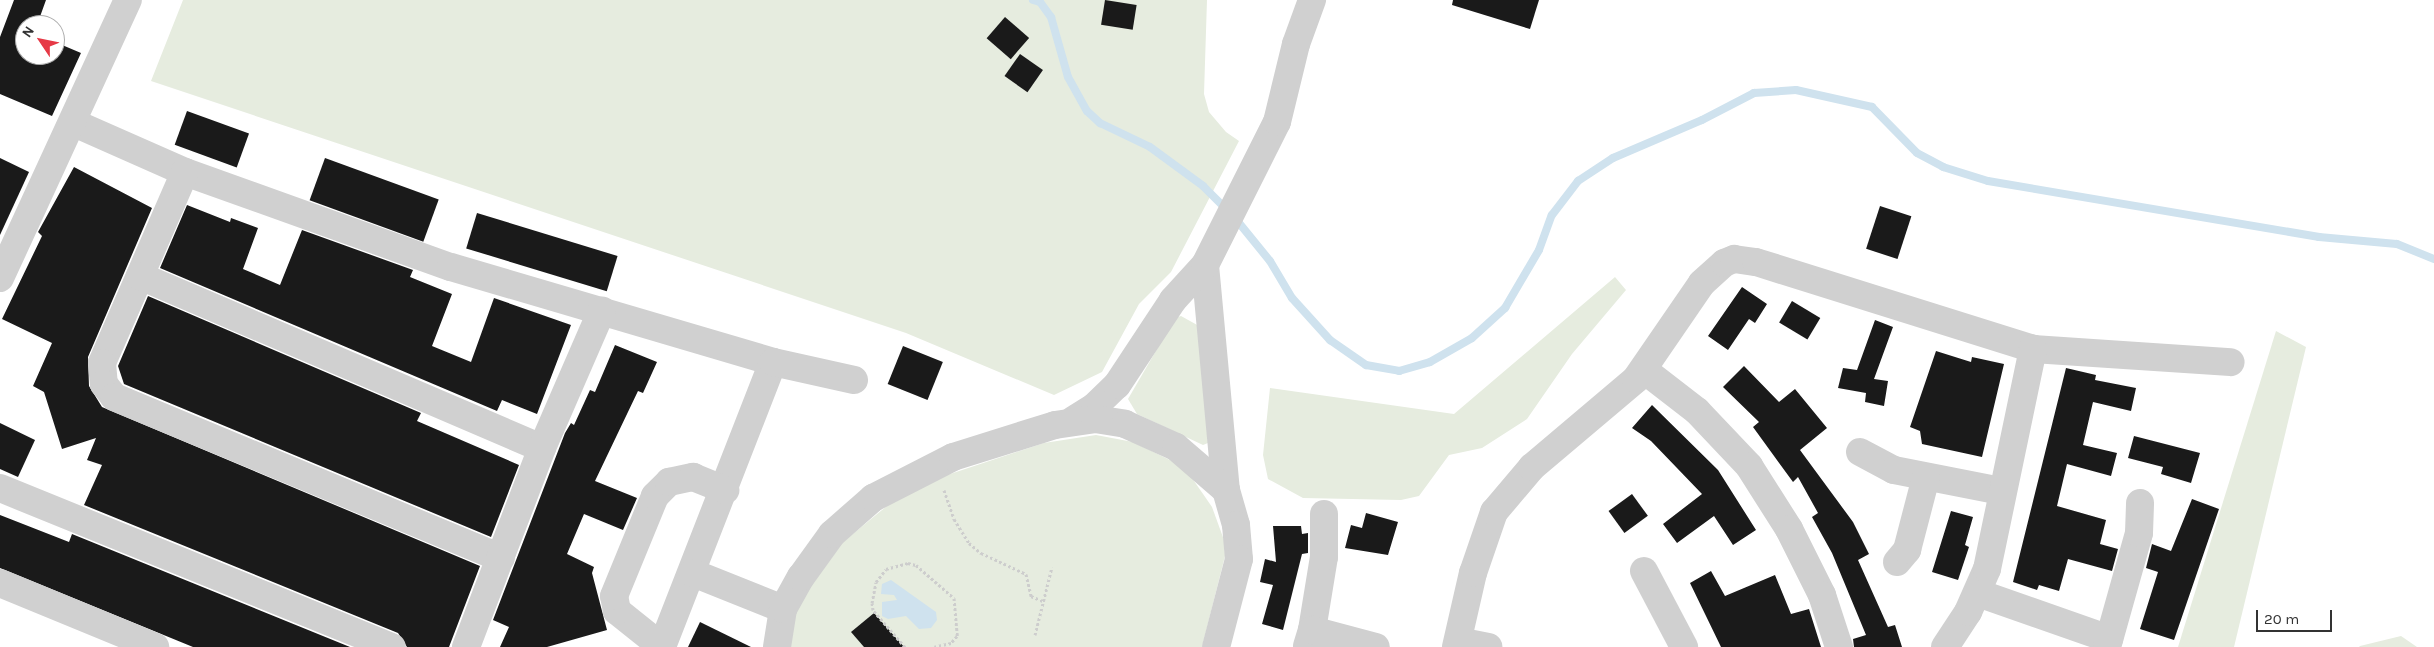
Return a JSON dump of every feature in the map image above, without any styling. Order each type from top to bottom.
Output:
[{"type":"street","points":[[0,278],[10,230],[74,123],[128,0]]},
{"type":"street","points":[[1293,0],[1296,44]]},
{"type":"street","points":[[778,647],[783,609],[820,549],[846,520],[883,491],[941,462],[1071,421],[1094,407],[1117,385],[1173,300],[1206,263],[1263,154],[1286,94],[1296,44],[1312,0]]},
{"type":"street","points":[[74,123],[185,172],[450,267],[602,310],[773,362],[854,380]]},
{"type":"street","points":[[185,172],[102,364],[104,384],[114,397],[501,558]]},
{"type":"street","points":[[1488,647],[1457,644],[1472,573],[1494,512],[1532,467],[1644,370],[1702,283],[1714,270],[1734,259],[1817,280],[2033,349],[2231,362]]},
{"type":"street","points":[[1206,263],[1226,490],[1236,525],[1240,559],[1216,647]]},
{"type":"street","points":[[140,276],[542,448]]},
{"type":"street","points":[[466,647],[542,448],[602,310]]},
{"type":"street","points":[[1946,647],[1978,593],[1990,557],[2001,491],[2033,349]]},
{"type":"street","points":[[726,490],[693,477],[669,482],[655,496],[614,596],[617,611],[662,647],[726,490],[773,362]]},
{"type":"street","points":[[1644,370],[1697,411],[1749,466],[1793,537],[1822,595],[1838,647]]},
{"type":"street","points":[[1071,421],[1110,420],[1141,429],[1191,457],[1226,490]]},
{"type":"street","points":[[1860,452],[1879,464],[1926,477],[2001,491]]},
{"type":"street","points":[[1897,562],[1907,550],[1926,477]]},
{"type":"street","points":[[0,488],[392,647]]},
{"type":"street","points":[[1978,593],[2108,643],[2139,533],[2140,503]]},
{"type":"street","points":[[1324,514],[1324,557],[1309,638],[1376,647]]},
{"type":"street","points":[[1644,571],[1684,647]]},
{"type":"street","points":[[692,573],[783,609]]},
{"type":"street","points":[[0,583],[155,647]]},
{"type":"path","points":[[941,462],[945,496],[964,537],[981,553],[1026,574],[1031,596],[1044,601]]},
{"type":"path","points":[[905,647],[873,610],[872,602],[873,590],[882,573],[908,563],[948,590],[954,598],[956,636],[951,643],[934,647]]},
{"type":"path","points":[[1035,635],[1052,567]]},
{"type":"shaded area","points":[[183,0],[1207,0],[1204,94],[1209,112],[1226,132],[1239,141],[1171,272],[1139,304],[1102,372],[1054,395],[906,333],[151,81]]},
{"type":"shaded area","points":[[1615,277],[1626,290],[1572,354],[1527,419],[1482,448],[1449,455],[1419,496],[1401,500],[1303,498],[1268,479],[1263,455],[1270,388],[1454,414]]},
{"type":"shaded area","points":[[1181,316],[1199,326],[1208,443],[1203,445],[1137,414],[1128,399],[1175,318]]},
{"type":"shaded area","points":[[2276,331],[2306,347],[2234,647],[2178,647]]},
{"type":"shaded area","points":[[1096,435],[1133,442],[1172,461],[1192,478],[1212,507],[1224,540],[1225,556],[1202,647],[788,647],[789,628],[803,597],[843,542],[893,501],[932,480],[1044,443]]},
{"type":"shaded area","points":[[2401,636],[2417,647],[2359,647],[2360,646]]},
{"type":"water","points":[[891,580],[936,612],[937,620],[931,628],[919,629],[906,616],[888,619],[882,616],[882,602],[897,600],[894,595],[881,594],[882,584]]},
{"type":"building","points":[[14,0],[46,0],[41,15],[15,15],[15,65],[65,65],[65,46],[81,53],[52,116],[0,94],[0,37]]},
{"type":"building","points":[[1105,0],[1137,5],[1133,30],[1101,25]]},
{"type":"building","points":[[1453,0],[1539,0],[1530,29],[1452,5]]},
{"type":"building","points":[[1005,17],[1029,38],[1011,59],[987,38]]},
{"type":"building","points":[[1020,54],[1043,70],[1027,92],[1005,76]]},
{"type":"building","points":[[187,111],[249,134],[237,167],[175,145]]},
{"type":"building","points":[[0,158],[29,172],[0,235]]},
{"type":"building","points":[[325,158],[439,199],[423,242],[310,200]]},
{"type":"building","points":[[74,167],[152,208],[88,357],[89,386],[102,407],[480,566],[449,647],[407,647],[398,633],[84,505],[102,465],[87,460],[96,438],[62,449],[44,392],[33,386],[52,343],[2,319],[42,236],[38,232]]},
{"type":"building","points":[[187,205],[230,222],[231,218],[258,228],[243,269],[280,285],[302,230],[413,270],[410,277],[452,294],[432,346],[471,362],[494,298],[571,325],[537,414],[502,400],[497,411],[160,268]]},
{"type":"building","points":[[1880,206],[1911,216],[1897,259],[1866,249]]},
{"type":"building","points":[[477,213],[618,256],[607,291],[466,248]]},
{"type":"building","points":[[1742,287],[1767,304],[1755,323],[1749,319],[1728,350],[1708,336]]},
{"type":"building","points":[[148,296],[421,413],[417,421],[519,465],[491,537],[124,384],[118,366]]},
{"type":"building","points":[[1792,301],[1820,318],[1807,339],[1779,322]]},
{"type":"building","points":[[1875,320],[1893,327],[1874,379],[1888,381],[1884,406],[1865,402],[1866,393],[1838,388],[1843,368],[1857,370]]},
{"type":"building","points":[[615,345],[657,362],[643,393],[638,391],[595,481],[637,498],[623,530],[584,514],[567,554],[594,567],[592,573],[607,630],[547,647],[500,647],[509,627],[493,620],[565,433],[571,423],[574,425],[590,390],[595,392]]},
{"type":"building","points":[[903,346],[943,362],[928,400],[888,384]]},
{"type":"building","points":[[1936,351],[1971,362],[1972,357],[2004,364],[1982,457],[1922,444],[1920,431],[1910,427]]},
{"type":"building","points":[[1744,366],[1779,402],[1795,389],[1827,428],[1800,450],[1853,522],[1869,554],[1858,560],[1888,627],[1895,625],[1902,647],[1854,647],[1853,639],[1866,635],[1832,553],[1812,517],[1818,513],[1798,477],[1793,482],[1753,427],[1759,422],[1723,387]]},
{"type":"building","points":[[2066,368],[2096,375],[2095,380],[2136,388],[2131,411],[2093,402],[2083,445],[2117,453],[2111,476],[2067,464],[2057,506],[2106,520],[2100,544],[2118,549],[2112,571],[2068,559],[2059,591],[2039,585],[2037,590],[2013,582]]},
{"type":"building","points":[[1652,405],[1718,470],[1756,530],[1733,545],[1714,516],[1677,543],[1663,524],[1702,494],[1651,441],[1632,428]]},
{"type":"building","points":[[0,423],[35,440],[18,477],[0,469]]},
{"type":"building","points":[[2134,436],[2200,453],[2191,483],[2161,474],[2163,467],[2128,458]]},
{"type":"building","points":[[1632,494],[1648,516],[1624,533],[1609,511]]},
{"type":"building","points":[[2192,499],[2219,509],[2174,640],[2140,629],[2158,572],[2146,568],[2152,544],[2171,551]]},
{"type":"building","points":[[1951,511],[1973,517],[1965,545],[1969,547],[1958,580],[1932,572]]},
{"type":"building","points":[[1366,513],[1398,522],[1388,555],[1345,548],[1351,525],[1362,528]]},
{"type":"building","points":[[0,515],[69,542],[72,534],[350,647],[193,647],[0,568]]},
{"type":"building","points":[[1273,526],[1301,526],[1302,534],[1308,533],[1308,553],[1302,554],[1283,630],[1262,624],[1273,585],[1260,582],[1265,559],[1276,562]]},
{"type":"building","points":[[1711,571],[1725,596],[1775,575],[1791,614],[1809,609],[1821,647],[1721,647],[1690,583]]},
{"type":"building","points":[[874,613],[904,647],[864,647],[851,632]]},
{"type":"building","points":[[700,622],[751,647],[688,647]]},
{"type":"waterway","points":[[1033,0],[1040,2],[1051,17],[1068,77],[1087,111],[1100,123],[1150,147],[1203,186],[1227,210]]},
{"type":"waterway","points":[[1235,218],[1270,261],[1292,298],[1330,340],[1366,365],[1399,371],[1430,362],[1472,338],[1505,308],[1539,250],[1552,215],[1578,181],[1613,158],[1702,120],[1754,93],[1796,90],[1872,107],[1917,153],[1943,167],[1988,181],[2319,237],[2397,244],[2434,259]]}]
